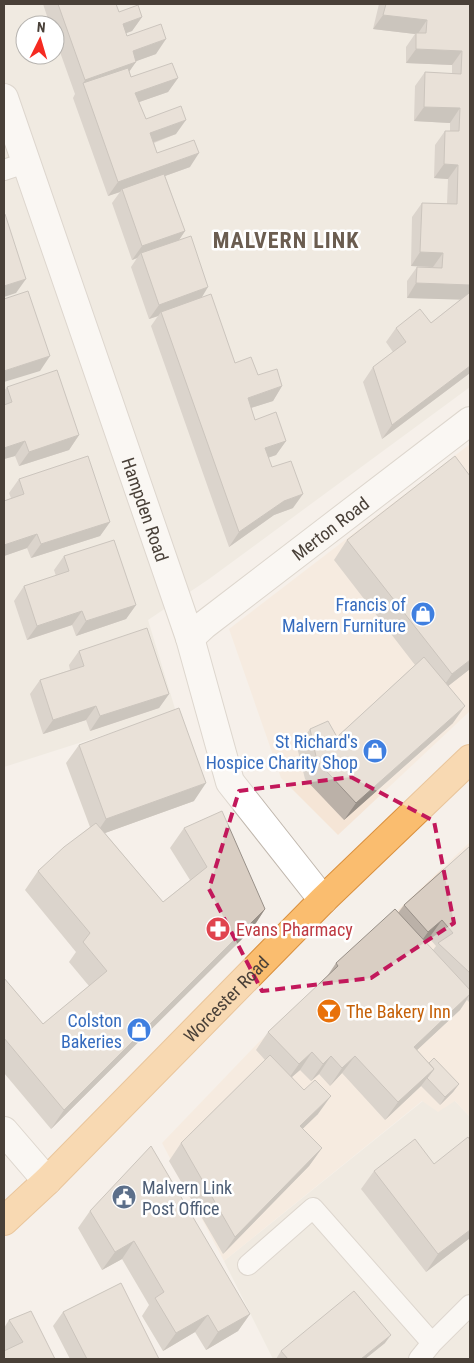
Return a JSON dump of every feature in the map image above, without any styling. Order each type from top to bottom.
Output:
[{"type":"highway","name":"Worcester Road","points":[[4,1221],[47,1181],[323,900],[470,759]]},
{"type":"street","name":"Hampden Road","points":[[4,98],[14,167],[190,638],[230,782],[323,900]]},
{"type":"street","name":"Merton Road","points":[[190,638],[212,619],[470,421]]},
{"type":"street","points":[[4,1131],[47,1181]]},
{"type":"lane","points":[[248,1265],[313,1208],[432,1343]]},
{"type":"lane","points":[[420,1359],[432,1343],[470,1305]]},
{"type":"highlighted area","points":[[351,777],[434,821],[454,923],[371,978],[262,991],[209,889],[239,791]]},
{"type":"shaded area","points":[[4,4],[470,4],[470,387],[209,579],[148,620],[176,712],[4,767]]},
{"type":"shaded area","points":[[470,444],[470,711],[338,835],[281,778],[229,629]]},
{"type":"shaded area","points":[[470,842],[470,1117],[455,1101],[438,1112],[422,1101],[224,1261],[162,1143],[257,1044]]},
{"type":"shaded area","points":[[423,1101],[455,1101],[470,1117],[470,1359],[273,1359],[224,1261]]},
{"type":"building","points":[[58,4],[116,4],[119,12],[138,5],[142,17],[123,24],[127,36],[161,24],[166,39],[133,51],[136,62],[85,80],[65,24],[65,15],[62,15]]},
{"type":"building","points":[[386,4],[470,4],[470,285],[416,283],[417,267],[442,268],[443,253],[420,252],[422,203],[457,204],[458,165],[444,164],[445,131],[459,131],[460,108],[424,107],[425,72],[461,74],[462,51],[416,49],[416,33],[426,33],[427,20],[383,15]]},
{"type":"building","points":[[172,63],[178,78],[135,93],[146,119],[181,106],[186,120],[150,133],[157,153],[194,140],[199,153],[118,182],[83,83],[128,68],[131,77]]},
{"type":"building","points":[[164,174],[185,231],[142,246],[122,189]]},
{"type":"building","points":[[4,214],[26,279],[4,286]]},
{"type":"building","points":[[191,236],[208,287],[159,305],[141,253]]},
{"type":"building","points":[[28,291],[50,356],[4,371],[4,299]]},
{"type":"building","points":[[469,293],[470,366],[392,425],[373,367],[406,342],[396,328],[420,309],[431,323]]},
{"type":"building","points":[[211,294],[235,363],[251,357],[258,375],[277,369],[282,386],[248,398],[255,420],[276,412],[286,441],[265,448],[272,467],[291,461],[303,494],[284,501],[239,532],[161,312]]},
{"type":"building","points":[[57,370],[79,435],[29,452],[25,441],[4,448],[4,405],[12,402],[7,387]]},
{"type":"building","points":[[88,456],[110,522],[41,544],[37,534],[4,545],[4,501],[24,494],[19,479]]},
{"type":"building","name":"Francis of Malvern Furniture","points":[[455,456],[470,476],[470,660],[452,674],[347,540]]},
{"type":"building","points":[[114,540],[136,605],[86,621],[82,611],[37,626],[24,586],[69,571],[64,556]]},
{"type":"building","points":[[147,628],[169,694],[100,716],[96,706],[53,720],[40,680],[84,666],[79,651]]},
{"type":"building","name":"St Richard's Hospice Charity Shop","points":[[424,657],[465,706],[356,803],[317,761],[310,729],[328,721],[337,737]]},
{"type":"building","points":[[179,708],[206,783],[106,819],[79,745]]},
{"type":"building","points":[[222,811],[265,909],[64,1110],[4,1038],[4,978],[43,1024],[107,971],[83,942],[90,933],[38,871],[64,847],[96,823],[163,902],[207,867],[184,828]]},
{"type":"building","points":[[470,846],[470,973],[438,943],[453,933],[442,920],[428,932],[404,905]]},
{"type":"building","points":[[395,909],[470,990],[470,994],[414,1047],[434,1069],[398,1102],[355,1056],[342,1068],[331,1056],[323,1064],[312,1052],[299,1064],[268,1032],[338,966],[336,963]]},
{"type":"building","points":[[270,1055],[304,1090],[315,1080],[331,1096],[300,1126],[322,1148],[235,1237],[181,1143]]},
{"type":"building","points":[[434,1058],[459,1084],[445,1097],[427,1078],[434,1069],[429,1063]]},
{"type":"building","points":[[468,1137],[470,1140],[470,1230],[438,1254],[374,1171],[415,1139],[434,1164]]},
{"type":"building","points":[[151,1146],[250,1314],[218,1332],[208,1315],[176,1333],[155,1298],[164,1292],[134,1241],[115,1252],[90,1211]]},
{"type":"building","points":[[121,1283],[159,1359],[87,1359],[63,1312]]},
{"type":"building","points":[[354,1291],[391,1335],[361,1359],[288,1359],[281,1351]]},
{"type":"building","points":[[31,1311],[55,1359],[4,1359],[4,1351],[23,1342],[9,1320]]},
{"type":"place","name":"Francis of Malvern Furniture","points":[[423,614]]},
{"type":"place","name":"St Richard's Hospice Charity Shop","points":[[375,751]]},
{"type":"place","name":"Evans Pharmacy","points":[[218,929]]},
{"type":"place","name":"The Bakery Inn","points":[[329,1011]]},
{"type":"place","name":"Colston Bakeries","points":[[139,1030]]},
{"type":"place","name":"Malvern Link Post Office","points":[[124,1197]]},
{"type":"district","name":"MALVERN LINK","points":[[286,240]]}]
